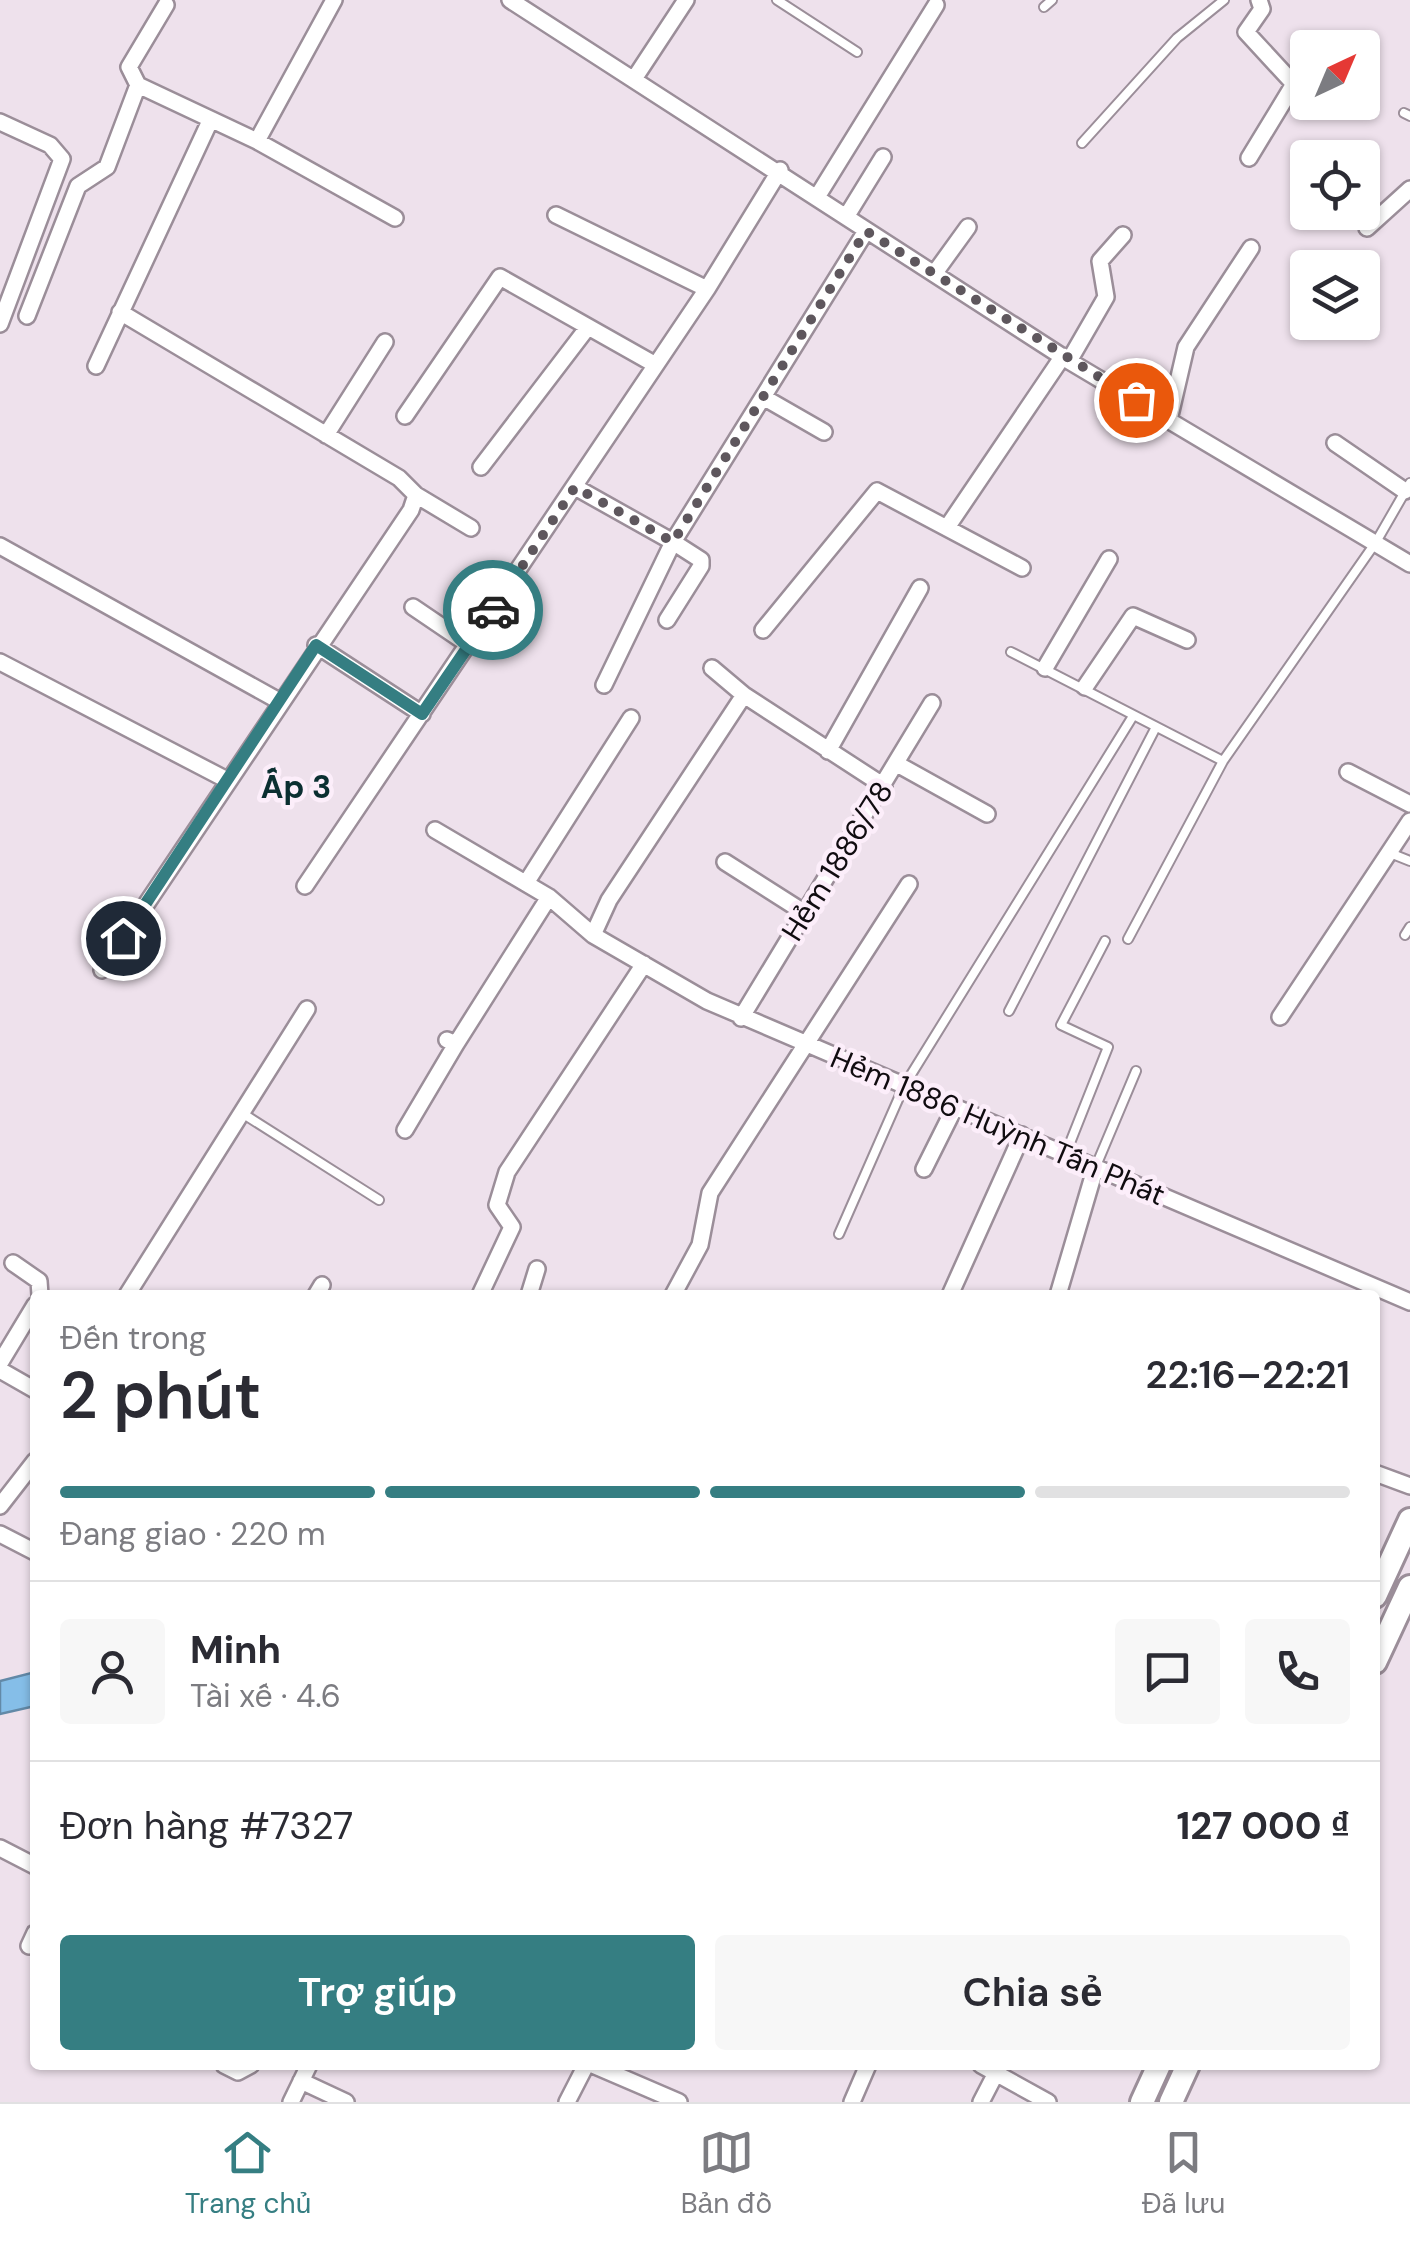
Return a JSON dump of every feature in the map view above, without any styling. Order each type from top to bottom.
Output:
[{"type":"main road","points":[[1380,1585],[1410,1520]]},
{"type":"main road","points":[[1380,1650],[1410,1587]]},
{"type":"main road","points":[[1142,2102],[1156,2070]]},
{"type":"main road","points":[[1171,2102],[1186,2070]]},
{"type":"street","points":[[257,141],[334,0]]},
{"type":"street","points":[[634,79],[686,0]]},
{"type":"street","points":[[1259,0],[1262,9],[1246,32],[1290,80]]},
{"type":"street","points":[[512,1],[780,170],[866,231],[1066,358],[1410,564]]},
{"type":"street","points":[[166,5],[129,68],[138,85],[257,141],[395,218]]},
{"type":"street","points":[[818,197],[936,5]]},
{"type":"street","points":[[27,316],[78,186],[107,167],[138,85]]},
{"type":"street","points":[[1249,158],[1290,91]]},
{"type":"street","points":[[96,366],[210,121]]},
{"type":"street","points":[[0,122],[50,145],[62,158],[8,278],[0,324]]},
{"type":"street","points":[[846,217],[883,157]]},
{"type":"street","points":[[306,886],[708,289],[780,170]]},
{"type":"street","points":[[1380,216],[1410,189]]},
{"type":"street","points":[[556,216],[708,289]]},
{"type":"street","points":[[934,274],[968,227]]},
{"type":"street","points":[[604,685],[673,542],[866,231]]},
{"type":"street","points":[[948,526],[1106,297],[1100,261],[1123,235]]},
{"type":"street","points":[[1169,420],[1186,347],[1250,248]]},
{"type":"street","points":[[405,416],[500,277],[654,364]]},
{"type":"street","points":[[120,312],[398,478],[413,503],[471,528]]},
{"type":"street","points":[[481,467],[588,327]]},
{"type":"street","points":[[326,435],[384,342]]},
{"type":"street","points":[[763,397],[824,432]]},
{"type":"street","points":[[1335,443],[1408,487]]},
{"type":"street","points":[[575,487],[673,542],[702,563],[667,620]]},
{"type":"street","points":[[763,630],[872,492],[882,492],[1022,568]]},
{"type":"street","points":[[102,970],[413,503]]},
{"type":"street","points":[[0,546],[279,702]]},
{"type":"street","points":[[1046,668],[1109,559]]},
{"type":"street","points":[[828,751],[920,588]]},
{"type":"street","points":[[413,607],[469,645]]},
{"type":"street","points":[[1085,688],[1133,616],[1188,640]]},
{"type":"street","points":[[316,645],[422,714]]},
{"type":"street","points":[[0,662],[227,780]]},
{"type":"street","points":[[712,668],[744,695],[884,786]]},
{"type":"street","points":[[593,935],[609,900],[744,695]]},
{"type":"street","name":"Hẻm 1886/78","points":[[740,1018],[932,703]]},
{"type":"street","points":[[526,883],[631,718]]},
{"type":"street","points":[[897,764],[986,814]]},
{"type":"street","points":[[1348,772],[1410,804]]},
{"type":"street","points":[[1280,1017],[1410,822]]},
{"type":"street","name":"Hẻm 1886 Huỳnh Tấn Phát","points":[[435,830],[549,897],[593,935],[740,1018],[1066,1153],[1373,1290]]},
{"type":"street","points":[[725,862],[805,913]]},
{"type":"street","points":[[675,1290],[700,1245],[710,1193],[909,884]]},
{"type":"street","points":[[405,1130],[452,1042],[549,897]]},
{"type":"street","points":[[482,1290],[512,1227],[496,1204],[507,1172],[644,964]]},
{"type":"street","points":[[130,1290],[307,1009]]},
{"type":"street","points":[[924,1170],[955,1107]]},
{"type":"street","points":[[952,1290],[1022,1135]]},
{"type":"street","points":[[1059,1290],[1096,1166]]},
{"type":"street","points":[[13,1263],[39,1281],[40,1290]]},
{"type":"street","points":[[531,1290],[537,1269]]},
{"type":"street","name":"Hẻm 1886 Huỳnh Tấn Phát","points":[[1380,1293],[1410,1302]]},
{"type":"street","points":[[30,1315],[0,1366],[30,1387]]},
{"type":"street","points":[[0,1506],[30,1468]]},
{"type":"street","points":[[1380,1475],[1410,1486]]},
{"type":"street","points":[[0,1534],[30,1549]]},
{"type":"street","points":[[0,1848],[30,1863]]},
{"type":"street","points":[[291,2102],[306,2070]]},
{"type":"street","points":[[567,2102],[586,2070]]},
{"type":"street","points":[[601,2070],[679,2102]]},
{"type":"street","points":[[852,2102],[866,2070]]},
{"type":"street","points":[[981,2102],[988,2070]]},
{"type":"street","points":[[990,2070],[1048,2102]]},
{"type":"street","points":[[301,2081],[346,2102]]},
{"type":"lane","points":[[778,0],[857,52]]},
{"type":"lane","points":[[1082,143],[1177,38],[1224,0]]},
{"type":"lane","points":[[1128,940],[1223,762],[1376,542],[1408,487]]},
{"type":"lane","points":[[1011,652],[1223,762]]},
{"type":"lane","points":[[839,1234],[904,1086],[1133,716]]},
{"type":"lane","points":[[1009,1011],[1156,726]]},
{"type":"lane","points":[[1390,853],[1410,862]]},
{"type":"lane","points":[[1066,1153],[1108,1047],[1060,1025],[1105,940]]},
{"type":"lane","points":[[1096,1166],[1136,1072]]},
{"type":"lane","points":[[242,1113],[380,1200]]},
{"type":"water","points":[[30,1673],[30,1707],[0,1714],[0,1681]]},
{"type":"way so far","points":[[493,610],[575,487],[673,542],[866,231],[1136,400]]},
{"type":"district","name":"Ấp 3","points":[[296,787]]},
{"type":"route","points":[[123,938],[316,645],[422,714],[493,610]]}]
